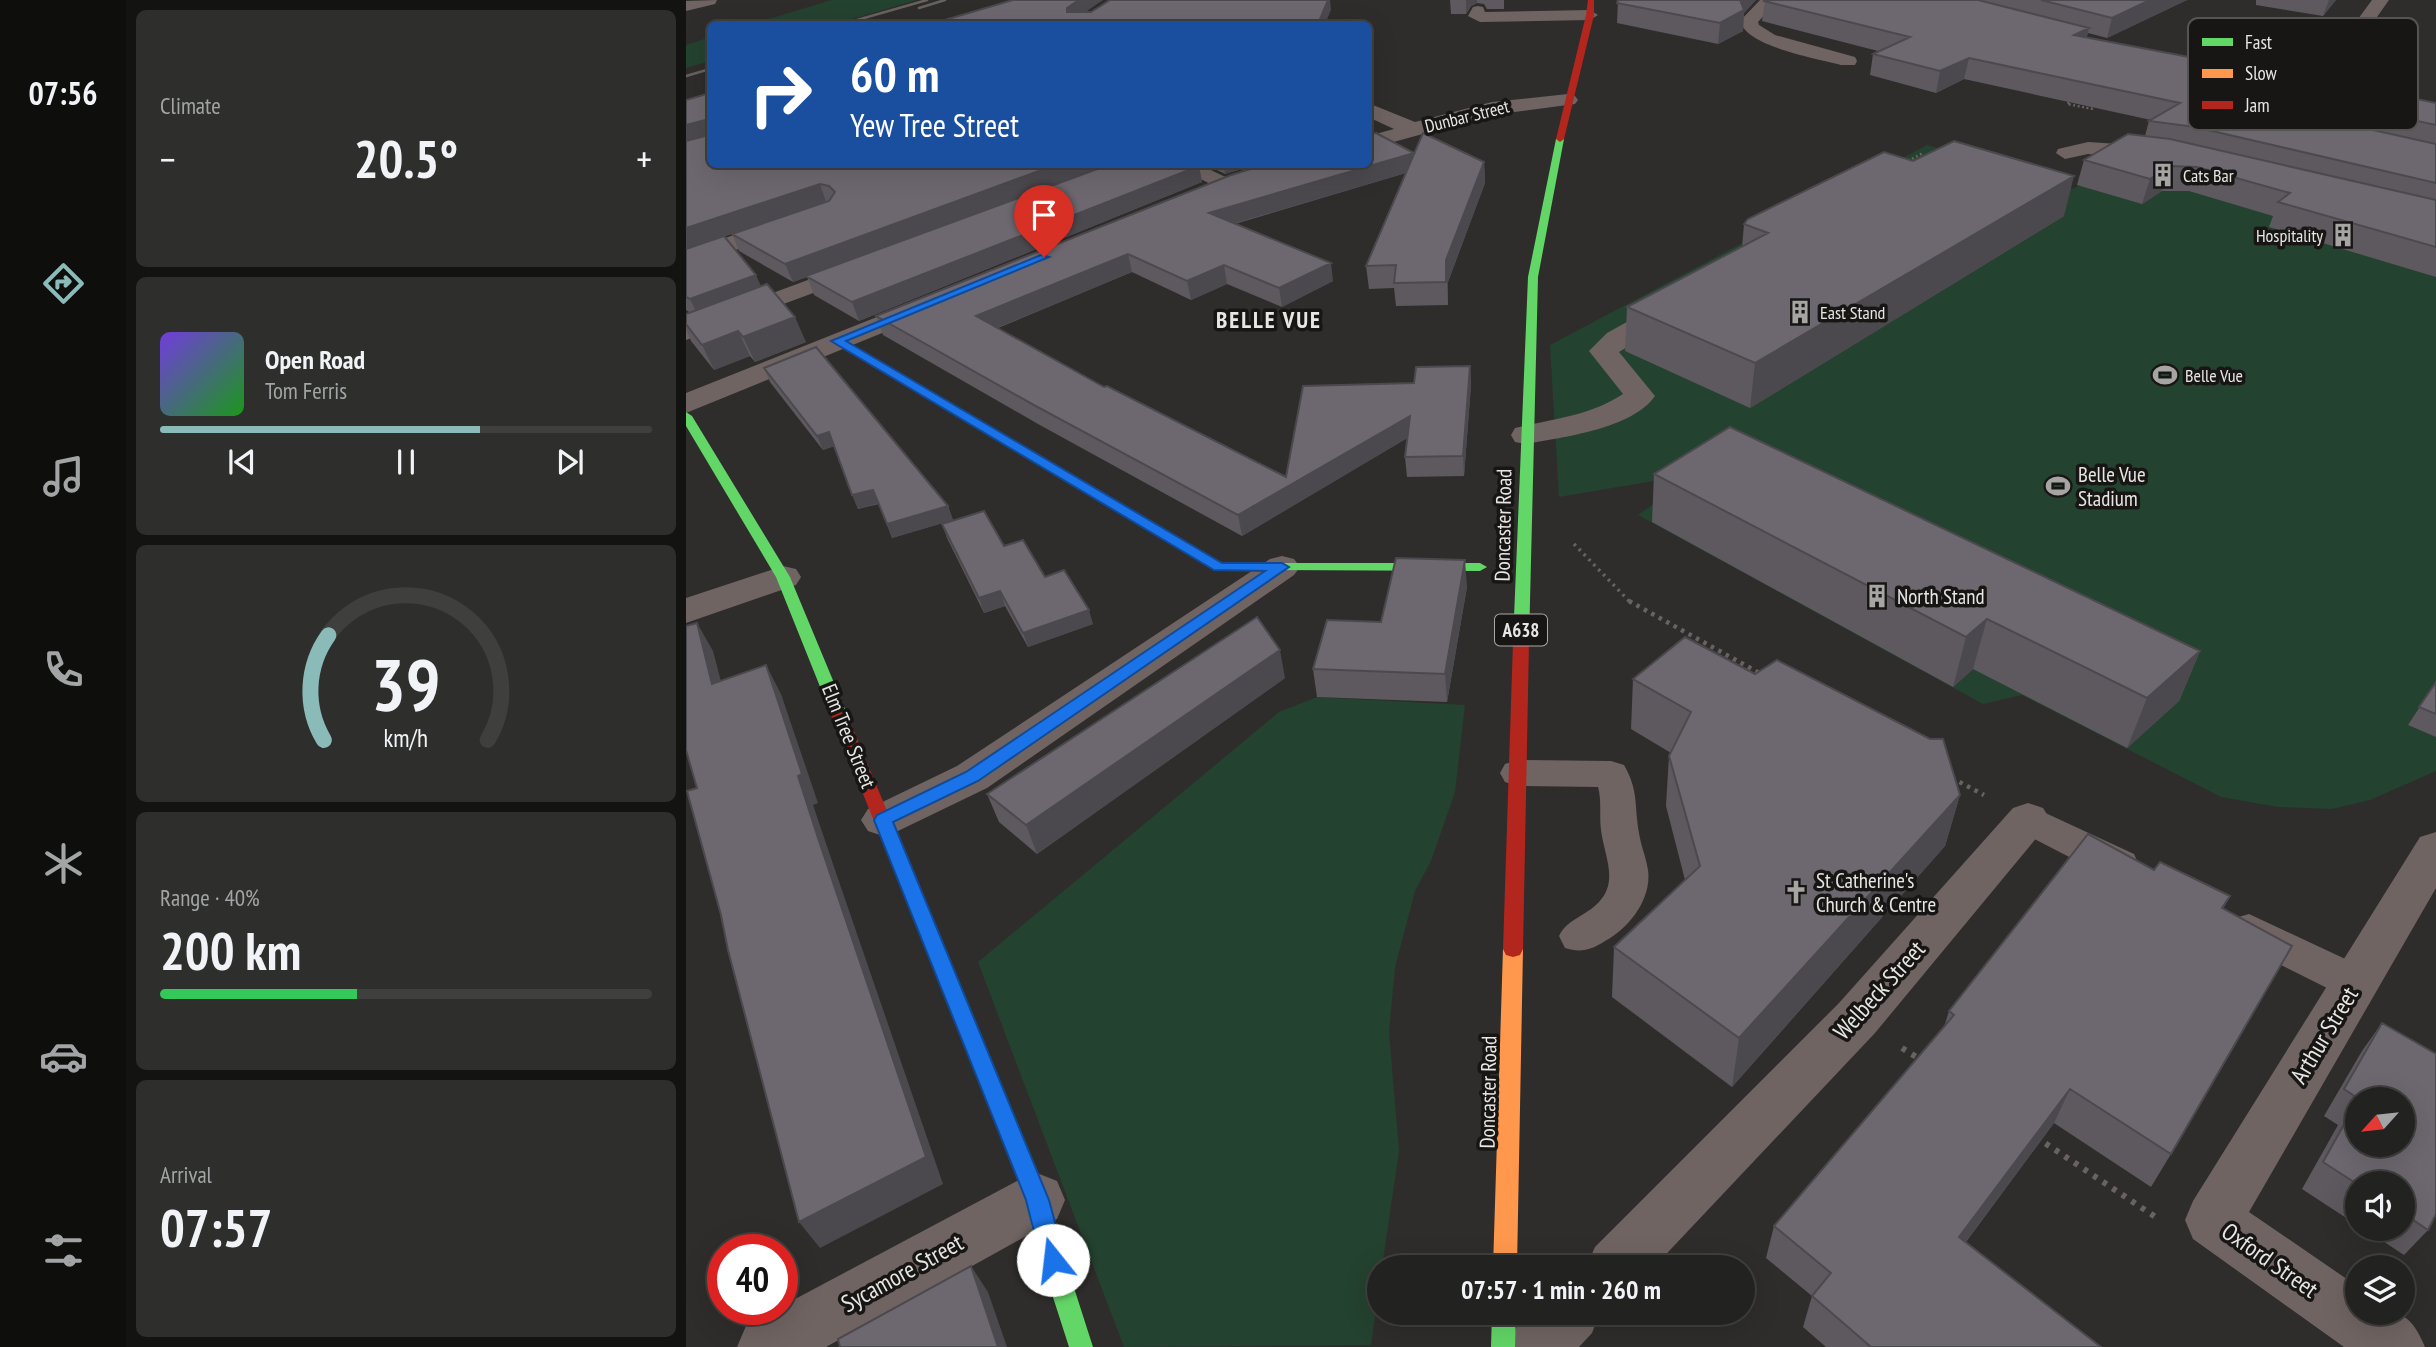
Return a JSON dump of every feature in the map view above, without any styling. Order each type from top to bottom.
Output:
[{"type":"main road","name":"Doncaster Road","points":[[1505,1255],[1526,435],[1533,277],[1568,100],[1591,8]]},
{"type":"main road","points":[[837,341],[1219,567],[1480,567]]},
{"type":"main road","name":"Elm Tree Street","points":[[686,416],[783,577],[1037,1200],[1046,1238],[1081,1347]]},
{"type":"main road","points":[[1503,1347],[1504,1325]]},
{"type":"street","points":[[686,6],[709,0]]},
{"type":"street","points":[[1770,0],[1749,21],[1751,28],[1769,39],[1848,61]]},
{"type":"street","points":[[2368,18],[2381,0]]},
{"type":"street","points":[[1745,50],[1769,39]]},
{"type":"street","points":[[2139,55],[2188,71]]},
{"type":"street","name":"Dunbar Street","points":[[1372,142],[1508,105],[1541,100],[1568,100]]},
{"type":"street","points":[[1372,111],[1415,130]]},
{"type":"street","points":[[2326,135],[2358,143]]},
{"type":"street","points":[[1199,195],[1252,177]]},
{"type":"street","points":[[686,258],[801,219]]},
{"type":"street","points":[[686,404],[954,294]]},
{"type":"street","points":[[1526,435],[1582,424],[1623,409],[1640,396],[1603,351],[1617,339],[1698,294]]},
{"type":"street","points":[[883,820],[972,777],[1282,567]]},
{"type":"street","points":[[686,611],[783,577]]},
{"type":"street","name":"Welbeck Street","points":[[1627,1255],[1857,1018],[2028,819]]},
{"type":"street","name":"Arthur Street","points":[[2213,1220],[2436,849]]},
{"type":"street","name":"Sycamore Street","points":[[767,1347],[1037,1200]]},
{"type":"street","name":"Oxford Street","points":[[2213,1220],[2395,1347]]},
{"type":"street","points":[[1538,1347],[1559,1325]]},
{"type":"lane","points":[[1478,10],[1476,16],[1480,17],[1591,8]]},
{"type":"lane","points":[[2326,135],[2332,130]]},
{"type":"lane","points":[[2065,153],[2088,148],[2122,148],[2169,154]]},
{"type":"lane","points":[[1190,168],[1225,184]]},
{"type":"lane","points":[[686,333],[866,265]]},
{"type":"lane","points":[[1517,774],[1611,774],[1619,789],[1619,831],[1629,877],[1621,904],[1598,928],[1579,936]]},
{"type":"lane","points":[[2028,819],[2149,880]]},
{"type":"lane","points":[[2222,916],[2356,983]]},
{"type":"path","points":[[1899,166],[1923,153]]},
{"type":"path","points":[[1525,492],[1631,603],[1763,675]]},
{"type":"path","points":[[1944,773],[2028,819]]},
{"type":"path","points":[[1857,1018],[1924,1063]]},
{"type":"path","points":[[2025,1130],[2160,1220],[2213,1220]]},
{"type":"green space","points":[[832,0],[917,0],[845,21],[762,21]]},
{"type":"green space","points":[[707,38],[707,62],[686,68],[686,45]]},
{"type":"green space","name":"Belle Vue Stadium","points":[[1927,145],[2073,189],[2121,158],[2436,248],[2436,771],[2370,800],[2332,809],[2278,807],[2221,797],[2022,695],[1983,704],[1638,515],[1695,474],[1559,497],[1550,345]]},
{"type":"green space","points":[[1317,697],[1465,705],[1455,792],[1431,861],[1415,891],[1395,967],[1389,1032],[1399,1151],[1384,1255],[1367,1255],[1367,1325],[1374,1325],[1371,1345],[1124,1347],[978,962],[1279,712]]},
{"type":"building","points":[[1013,0],[1079,0],[1067,8],[1067,12],[1091,12],[1110,0],[1328,0],[1319,21],[941,21]]},
{"type":"building","points":[[1618,0],[1740,0],[1744,10],[1720,23],[1617,3]]},
{"type":"building","points":[[1978,0],[2089,28],[2074,35],[2188,57],[2188,126],[2149,121],[2180,103],[1969,58],[1940,71],[1873,54],[1910,37],[1764,1]]},
{"type":"building","points":[[2041,0],[2150,0],[2112,18]]},
{"type":"building","points":[[707,94],[707,168],[1047,168],[785,264],[732,234],[829,201],[835,192],[829,186],[820,184],[686,228],[686,141],[705,136],[705,120],[686,125],[686,100]]},
{"type":"building","points":[[2418,99],[2436,103],[2436,125],[2418,121]]},
{"type":"building","points":[[2208,130],[2373,130],[2436,144],[2436,183]]},
{"type":"building","points":[[1376,133],[1414,153],[1372,165],[1372,134]]},
{"type":"building","points":[[1423,133],[1484,162],[1446,260],[1446,282],[1394,283],[1396,265],[1366,266]]},
{"type":"building","points":[[2128,134],[2170,139],[2436,200],[2436,247],[2278,202],[2290,193],[2197,167],[2170,166],[2150,179],[2084,160]]},
{"type":"building","name":"East Stand","points":[[1954,141],[2074,176],[1755,363],[1627,307],[1768,233],[1744,224],[1748,219],[1884,152],[1913,161]]},
{"type":"building","points":[[1100,168],[1194,168],[852,302],[806,276]]},
{"type":"building","points":[[1254,168],[1363,168],[1209,213],[1331,263],[1279,288],[1224,265],[1187,281],[1128,254],[976,316],[1104,387],[1107,386],[1286,477],[1303,386],[1414,383],[1416,367],[1470,366],[1463,456],[1405,457],[1410,416],[1238,515],[876,316]]},
{"type":"building","points":[[724,236],[756,275],[690,299],[686,297],[686,249]]},
{"type":"building","points":[[767,284],[795,317],[743,337],[738,331],[702,345],[686,324],[686,314]]},
{"type":"building","points":[[816,347],[948,506],[887,524],[873,490],[852,495],[829,432],[817,436],[764,368]]},
{"type":"building","points":[[1730,427],[2200,651],[2147,698],[1987,619],[1966,637],[1654,474]]},
{"type":"building","points":[[984,511],[1004,546],[1023,540],[1045,577],[1064,570],[1089,610],[1023,633],[1000,591],[979,598],[942,524]]},
{"type":"building","points":[[1396,558],[1465,560],[1445,674],[1313,669],[1327,620],[1381,622]]},
{"type":"building","points":[[1257,617],[1280,650],[1026,825],[987,794]]},
{"type":"building","points":[[697,623],[712,684],[766,665],[802,774],[798,776],[818,838],[926,1157],[799,1222],[687,791],[697,788],[686,750],[686,626]]},
{"type":"building","name":"St Catherine's Church & Centre","points":[[1685,637],[1755,674],[1777,660],[1930,739],[1943,739],[1960,795],[1739,1038],[1614,947],[1700,866],[1669,756],[1691,712],[1633,679]]},
{"type":"building","points":[[2436,682],[2436,714],[2419,707]]},
{"type":"building","points":[[2088,834],[2154,870],[2160,862],[2230,896],[2222,908],[2292,946],[2171,1154],[2070,1089],[1959,1237],[2101,1347],[1871,1347],[1812,1296],[1831,1273],[1774,1226],[1954,1015],[1949,1011]]},
{"type":"building","points":[[2382,1023],[2436,1054],[2436,1214],[2428,1230],[2415,1221],[2415,1171],[2345,1171],[2345,1176],[2323,1162],[2345,1123],[2345,1157],[2415,1157],[2415,1087],[2345,1087]]},
{"type":"building","points":[[971,1266],[998,1347],[840,1347],[838,1339]]},
{"type":"railway","points":[[854,21],[927,0]]},
{"type":"railway","points":[[919,8],[945,0]]},
{"type":"railway","points":[[686,76],[707,70]]},
{"type":"traffic: fast","points":[[1521,642],[1533,277],[1560,139]]},
{"type":"traffic: fast","points":[[686,416],[783,577],[839,714]]},
{"type":"traffic: fast","points":[[1247,567],[1480,567]]},
{"type":"traffic: fast","points":[[983,1068],[1037,1200],[1046,1238],[1081,1347]]},
{"type":"traffic: fast","points":[[1503,1347],[1504,1325]]},
{"type":"traffic: slow","points":[[1505,1255],[1513,949]]},
{"type":"traffic: jam","points":[[1560,139],[1590,15],[1591,0]]},
{"type":"traffic: jam","points":[[837,341],[1219,567],[1247,567]]},
{"type":"traffic: jam","points":[[1513,949],[1521,642]]},
{"type":"traffic: jam","points":[[839,714],[983,1068]]},
{"type":"place","name":"Cats Bar","points":[[2163,175]]},
{"type":"place","name":"Hospitality","points":[[2343,235]]},
{"type":"place","name":"East Stand","points":[[1800,312]]},
{"type":"place","name":"Belle Vue","points":[[2165,375]]},
{"type":"place","name":"Belle Vue Stadium","points":[[2058,486]]},
{"type":"place","name":"North Stand","points":[[1877,596]]},
{"type":"place","name":"St Catherine's Church & Centre","points":[[1796,892]]},
{"type":"district","name":"BELLE VUE","points":[[1269,319]]},
{"type":"route","points":[[1044,257],[837,341],[1219,567],[1282,567],[972,777],[883,820],[1037,1200],[1053,1260]]}]
